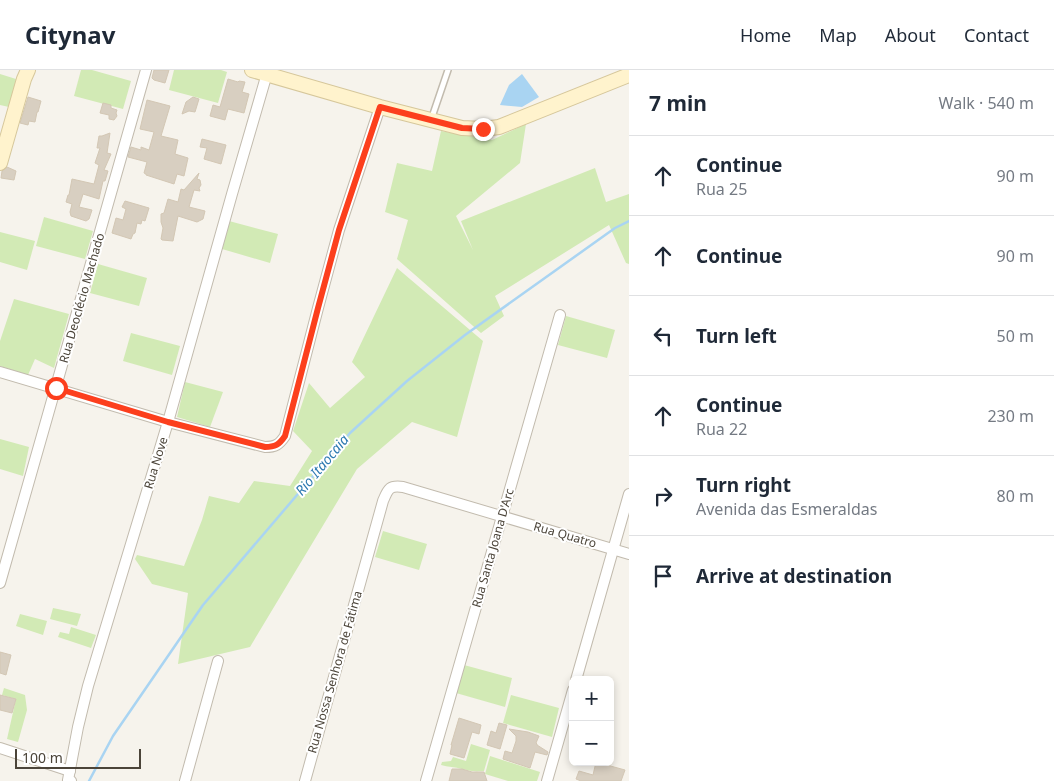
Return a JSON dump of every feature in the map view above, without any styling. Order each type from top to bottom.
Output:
[{"type":"main road","points":[[0,164],[28,70]]},
{"type":"main road","points":[[252,70],[267,72],[380,107],[462,128],[483,129],[499,127],[629,75]]},
{"type":"street","name":"Rua Deoclécio Machado","points":[[0,583],[146,70]]},
{"type":"street","name":"Rua Nove","points":[[69,778],[78,727],[88,686],[168,422],[267,72]]},
{"type":"street","points":[[0,372],[168,422],[265,447],[274,447],[280,444],[285,436],[339,230],[380,107]]},
{"type":"street","name":"Rua Santa Joana D'Arc","points":[[426,781],[560,315]]},
{"type":"street","name":"Rua Quatro","points":[[366,563],[386,493],[395,486],[629,554]]},
{"type":"street","points":[[577,676],[629,494]]},
{"type":"street","name":"Rua Nossa Senhora de Fátima","points":[[305,781],[366,563]]},
{"type":"street","points":[[185,781],[218,661]]},
{"type":"street","points":[[547,781],[569,704]]},
{"type":"street","points":[[0,748],[69,778]]},
{"type":"lane","points":[[431,120],[448,70]]},
{"type":"green space","points":[[81,70],[92,70],[131,81],[123,109],[74,96]]},
{"type":"green space","points":[[174,70],[221,70],[227,72],[218,103],[169,90]]},
{"type":"green space","points":[[0,74],[16,79],[9,107],[0,105]]},
{"type":"green space","points":[[526,124],[520,163],[456,216],[473,250],[461,221],[595,168],[606,202],[629,194],[629,264],[626,263],[609,225],[495,296],[504,316],[481,333],[397,259],[408,220],[385,212],[397,163],[432,171],[441,131],[492,140]]},
{"type":"green space","points":[[44,217],[93,231],[85,259],[36,246]]},
{"type":"green space","points":[[229,221],[278,234],[270,263],[222,249]]},
{"type":"green space","points":[[0,232],[35,241],[27,270],[0,262]]},
{"type":"green space","points":[[98,264],[147,278],[139,306],[90,293]]},
{"type":"green space","points":[[397,268],[483,341],[457,437],[412,422],[357,469],[250,647],[178,664],[188,593],[152,584],[135,559],[137,555],[184,566],[209,496],[239,503],[254,481],[290,486],[312,451],[293,431],[309,383],[330,408],[365,377],[352,362]]},
{"type":"green space","points":[[14,299],[69,314],[54,368],[35,359],[28,375],[0,366],[0,341]]},
{"type":"green space","points":[[566,316],[615,330],[607,358],[558,345]]},
{"type":"green space","points":[[131,333],[180,346],[172,375],[123,361]]},
{"type":"green space","points":[[185,382],[223,392],[210,427],[177,417]]},
{"type":"green space","points":[[0,439],[29,447],[23,476],[0,469]]},
{"type":"green space","points":[[383,531],[427,544],[419,570],[375,557]]},
{"type":"green space","points":[[53,608],[81,614],[77,626],[50,619]]},
{"type":"green space","points":[[20,614],[47,621],[43,635],[16,626]]},
{"type":"green space","points":[[71,627],[96,635],[91,648],[58,637],[60,632],[69,634]]},
{"type":"green space","points":[[464,665],[512,678],[505,707],[456,693]]},
{"type":"green space","points":[[4,688],[25,695],[27,710],[18,742],[7,739],[16,699],[2,695]]},
{"type":"green space","points":[[511,695],[559,708],[552,737],[503,723]]},
{"type":"green space","points":[[471,744],[490,750],[484,771],[473,771],[441,765],[442,762],[451,761],[453,757],[466,761]]},
{"type":"green space","points":[[490,756],[540,772],[537,781],[508,781],[485,774]]},
{"type":"water","points":[[522,74],[539,97],[522,107],[500,105],[509,85]]},
{"type":"building","points":[[154,70],[169,70],[165,83],[152,78]]},
{"type":"building","points":[[228,79],[245,82],[242,92],[249,94],[244,113],[228,109],[225,120],[210,116],[213,105],[220,107]]},
{"type":"building","points":[[28,97],[41,101],[35,122],[29,121],[28,125],[20,123]]},
{"type":"building","points":[[193,97],[199,99],[195,112],[189,111],[182,114],[186,102]]},
{"type":"building","points":[[147,100],[170,106],[161,136],[178,140],[175,154],[188,158],[184,176],[177,174],[174,184],[146,175],[144,173],[147,162],[128,157],[131,147],[141,150],[141,147],[149,150],[154,132],[140,129]]},
{"type":"building","points":[[103,103],[111,105],[111,108],[117,110],[117,116],[114,120],[109,119],[109,115],[100,113]]},
{"type":"building","points":[[110,133],[107,153],[111,154],[104,170],[108,171],[105,181],[103,181],[99,199],[83,194],[79,207],[92,210],[89,219],[86,221],[71,216],[72,204],[66,202],[72,179],[94,184],[99,165],[95,163],[100,148],[97,148],[99,136]]},
{"type":"building","points":[[202,139],[226,145],[221,164],[204,159],[207,148],[200,147]]},
{"type":"building","points":[[7,167],[16,171],[14,180],[1,178],[2,171]]},
{"type":"building","points":[[199,173],[197,179],[200,180],[200,191],[194,190],[189,207],[205,211],[203,219],[197,222],[178,216],[173,241],[162,240],[161,214],[164,213],[168,199],[178,202],[181,189],[184,190]]},
{"type":"building","points":[[125,201],[149,208],[145,221],[142,220],[141,224],[137,223],[135,233],[131,239],[112,233],[116,218],[123,220],[126,209],[122,207]]},
{"type":"building","points":[[0,652],[11,655],[6,675],[0,673]]},
{"type":"building","points":[[0,695],[16,699],[12,713],[0,710]]},
{"type":"building","points":[[459,718],[481,725],[479,734],[472,732],[464,758],[450,754]]},
{"type":"building","points":[[499,723],[507,725],[500,749],[487,745],[491,731],[496,733]]},
{"type":"building","points":[[509,729],[539,736],[536,743],[548,752],[547,755],[535,752],[530,768],[503,759],[505,751],[512,753],[516,741],[516,736]]},
{"type":"building","points":[[595,766],[610,766],[625,770],[621,781],[581,781],[576,779],[579,771],[593,775]]},
{"type":"building","points":[[452,769],[484,772],[487,781],[449,781]]},
{"type":"waterway","name":"Rio Itaocaia","points":[[89,781],[113,736],[203,605],[350,433],[407,381],[465,335],[615,228],[629,221]]},
{"type":"route","points":[[56,388],[168,422],[265,447],[274,447],[280,444],[285,436],[339,230],[380,107],[462,128],[483,129]]}]
